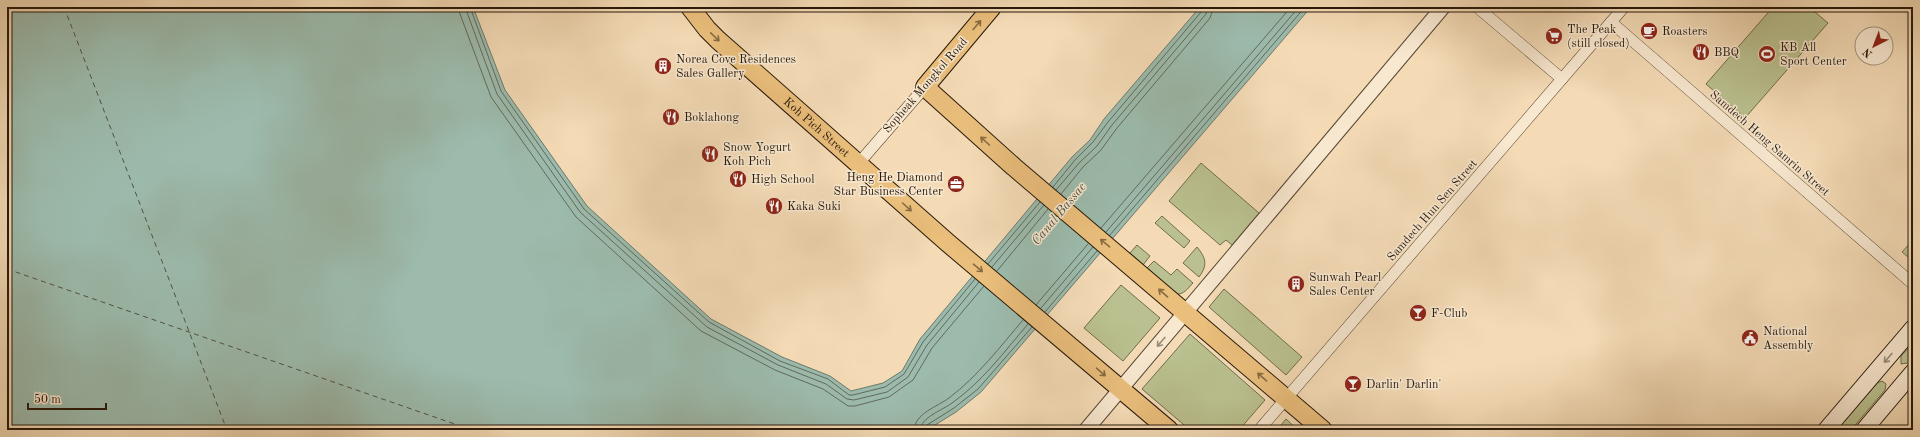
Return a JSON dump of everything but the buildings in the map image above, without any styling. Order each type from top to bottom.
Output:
[{"type":"main road","name":"Koh Pich Street","points":[[690,7],[707,29],[718,40],[858,164],[948,243],[1169,430]]},
{"type":"main road","name":"Sopheak Mongkol Road","points":[[925,87],[992,7]]},
{"type":"main road","points":[[925,87],[1014,167],[1135,268],[1323,430]]},
{"type":"main road","points":[[1826,430],[1913,328]]},
{"type":"main road","points":[[1864,430],[1913,372]]},
{"type":"street","points":[[1086,430],[1443,7]]},
{"type":"street","points":[[1476,7],[1562,79]]},
{"type":"street","name":"Samdech Hun Sen Street","points":[[1259,430],[1624,7]]},
{"type":"street","name":"Samdech Heng Samrin Street","points":[[1611,22],[1913,284]]},
{"type":"street","name":"Sopheak Mongkol Road","points":[[858,164],[925,87]]},
{"type":"green space","name":"KB All Sport Center","points":[[1773,7],[1809,7],[1828,23],[1745,118],[1706,84]]},
{"type":"green space","points":[[1201,163],[1259,213],[1232,245],[1226,240],[1220,245],[1169,201]]},
{"type":"green space","points":[[1162,216],[1190,241],[1184,248],[1155,223]]},
{"type":"green space","points":[[1913,240],[1913,261],[1902,252]]},
{"type":"green space","points":[[1137,245],[1150,256],[1143,265],[1130,253]]},
{"type":"green space","points":[[1197,247],[1205,262],[1204,269],[1199,277],[1183,263]]},
{"type":"green space","points":[[1154,261],[1171,275],[1177,269],[1193,283],[1184,292],[1176,294],[1147,268]]},
{"type":"green space","points":[[1121,285],[1160,318],[1123,361],[1084,328]]},
{"type":"green space","points":[[1224,289],[1302,357],[1286,375],[1209,307]]},
{"type":"green space","points":[[1190,334],[1265,400],[1239,430],[1190,430],[1142,389]]},
{"type":"green space","points":[[1913,343],[1913,357],[1908,363],[1901,364],[1901,356]]},
{"type":"green space","points":[[1882,381],[1886,384],[1885,390],[1851,430],[1837,430],[1877,383]]},
{"type":"green space","points":[[1286,419],[1298,430],[1277,430]]},
{"type":"water","name":"Canal Bassac","points":[[7,7],[473,7],[505,90],[587,206],[711,319],[782,357],[830,376],[851,391],[883,383],[902,371],[920,339],[1072,157],[1090,140],[1104,119],[1200,7],[1311,7],[981,392],[956,412],[927,430],[7,430]]},
{"type":"ferry route","points":[[64,7],[227,430]]},
{"type":"ferry route","points":[[7,269],[472,430]]},
{"type":"place","name":"Roasters","points":[[1649,31]]},
{"type":"place","name":"The Peak (still closed)","points":[[1554,36]]},
{"type":"place","name":"BBQ","points":[[1701,52]]},
{"type":"place","name":"KB All Sport Center","points":[[1767,54]]},
{"type":"place","name":"Norea Cove Residences Sales Gallery","points":[[663,66]]},
{"type":"place","name":"Boklahong","points":[[671,117]]},
{"type":"place","name":"Snow Yogurt Koh Pich","points":[[710,154]]},
{"type":"place","name":"High School","points":[[738,179]]},
{"type":"place","name":"Heng He Diamond Star Business Center","points":[[956,184]]},
{"type":"place","name":"Kaka Suki","points":[[774,206]]},
{"type":"place","name":"Sunwah Pearl Sales Center","points":[[1296,284]]},
{"type":"place","name":"F-Club","points":[[1418,313]]},
{"type":"place","name":"National Assembly","points":[[1750,338]]},
{"type":"place","name":"Darlin' Darlin'","points":[[1353,384]]}]
